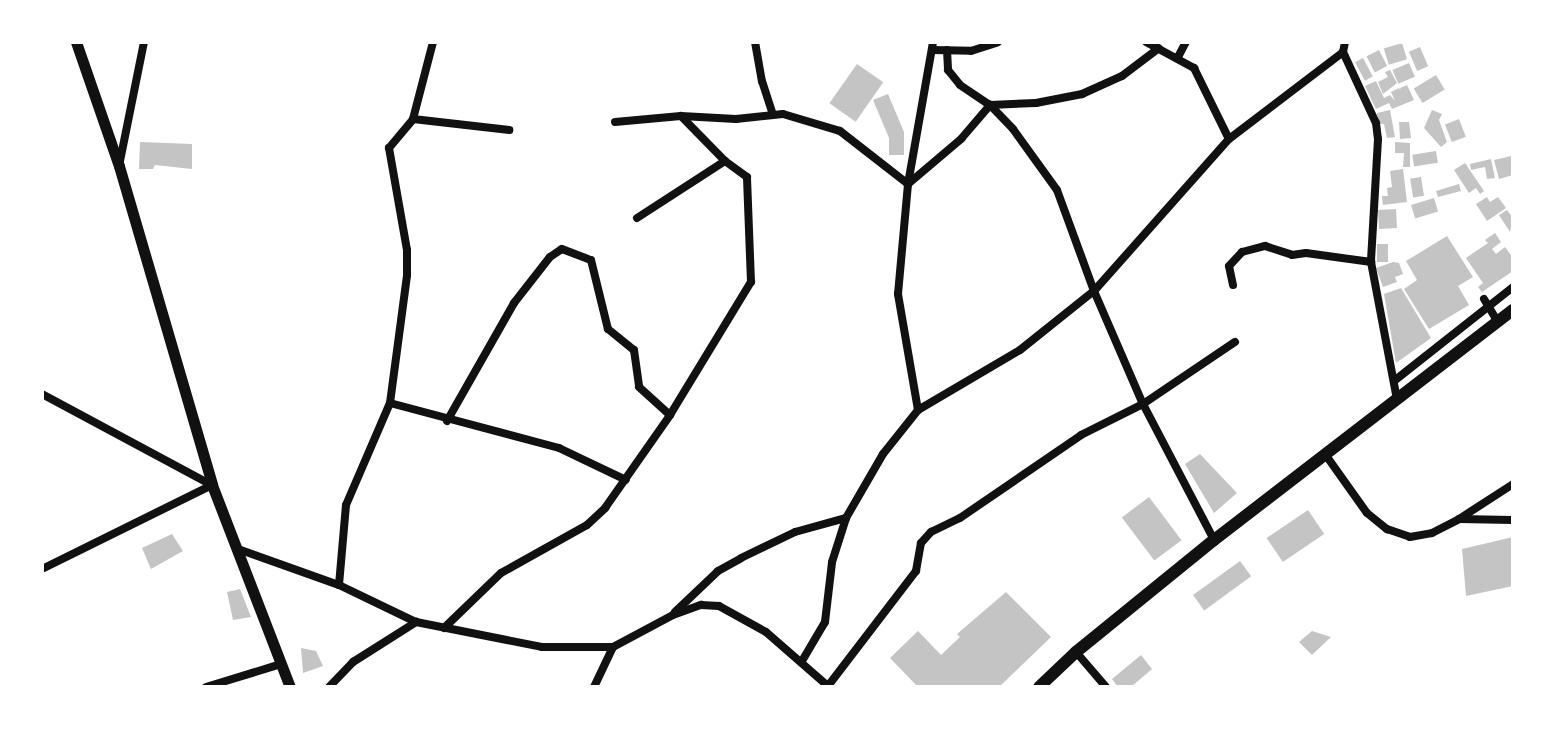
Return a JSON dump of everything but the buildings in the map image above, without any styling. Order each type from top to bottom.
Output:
[{"type":"main road","points":[[76,42],[119,166],[212,485],[290,687]]},
{"type":"main road","points":[[1039,687],[1076,652],[1214,540],[1513,310]]},
{"type":"street","points":[[119,166],[144,42]]},
{"type":"street","points":[[339,585],[346,505],[390,403],[407,250],[389,148],[413,119],[433,42]]},
{"type":"street","points":[[755,42],[762,81],[772,112]]},
{"type":"street","points":[[918,410],[898,294],[908,184],[933,46],[971,51],[998,42]]},
{"type":"street","points":[[1146,42],[1178,57],[1198,74],[1229,139]]},
{"type":"street","points":[[1178,57],[1186,42]]},
{"type":"street","points":[[1345,42],[1343,52],[1376,123],[1378,139],[1371,262],[1397,399]]},
{"type":"street","points":[[908,184],[961,139],[990,105],[1036,103],[1082,94],[1122,76],[1159,48]]},
{"type":"street","points":[[947,50],[948,70],[960,85],[990,105],[1021,139],[1057,190],[1094,291],[1143,404],[1214,540]]},
{"type":"street","points":[[802,661],[825,622],[832,562],[846,518],[883,454],[918,410],[1020,350],[1094,291],[1229,139],[1343,52]]},
{"type":"street","points":[[615,122],[681,116],[736,119],[772,112],[840,131],[908,184]]},
{"type":"street","points":[[444,628],[501,573],[587,525],[626,480],[670,415],[751,282],[750,184],[747,177],[725,161],[681,116]]},
{"type":"street","points":[[413,119],[509,130]]},
{"type":"street","points":[[637,218],[725,161]]},
{"type":"street","points":[[1233,285],[1229,266],[1242,252],[1265,246],[1292,255],[1306,253],[1371,262]]},
{"type":"street","points":[[447,421],[528,281],[562,249],[591,260],[608,329],[634,350],[639,387],[670,415]]},
{"type":"street","points":[[1394,381],[1486,303],[1513,287]]},
{"type":"street","points":[[1486,303],[1498,322]]},
{"type":"street","points":[[238,549],[339,585],[416,622],[542,647],[613,647],[673,615],[701,605],[719,606],[766,632],[828,686],[916,571],[921,543],[931,532],[960,518],[1081,435],[1143,404],[1235,342]]},
{"type":"street","points":[[42,394],[212,485]]},
{"type":"street","points":[[390,403],[447,421],[499,429],[559,448],[626,480]]},
{"type":"street","points":[[1325,454],[1367,513],[1387,529],[1410,537],[1432,533],[1513,484]]},
{"type":"street","points":[[42,569],[212,485]]},
{"type":"street","points":[[673,615],[699,587],[741,558],[807,527],[846,518]]},
{"type":"street","points":[[1459,519],[1513,520]]},
{"type":"street","points":[[329,687],[353,662],[416,622]]},
{"type":"street","points":[[594,687],[613,647]]},
{"type":"street","points":[[1076,652],[1106,687]]},
{"type":"street","points":[[206,687],[281,664]]}]
